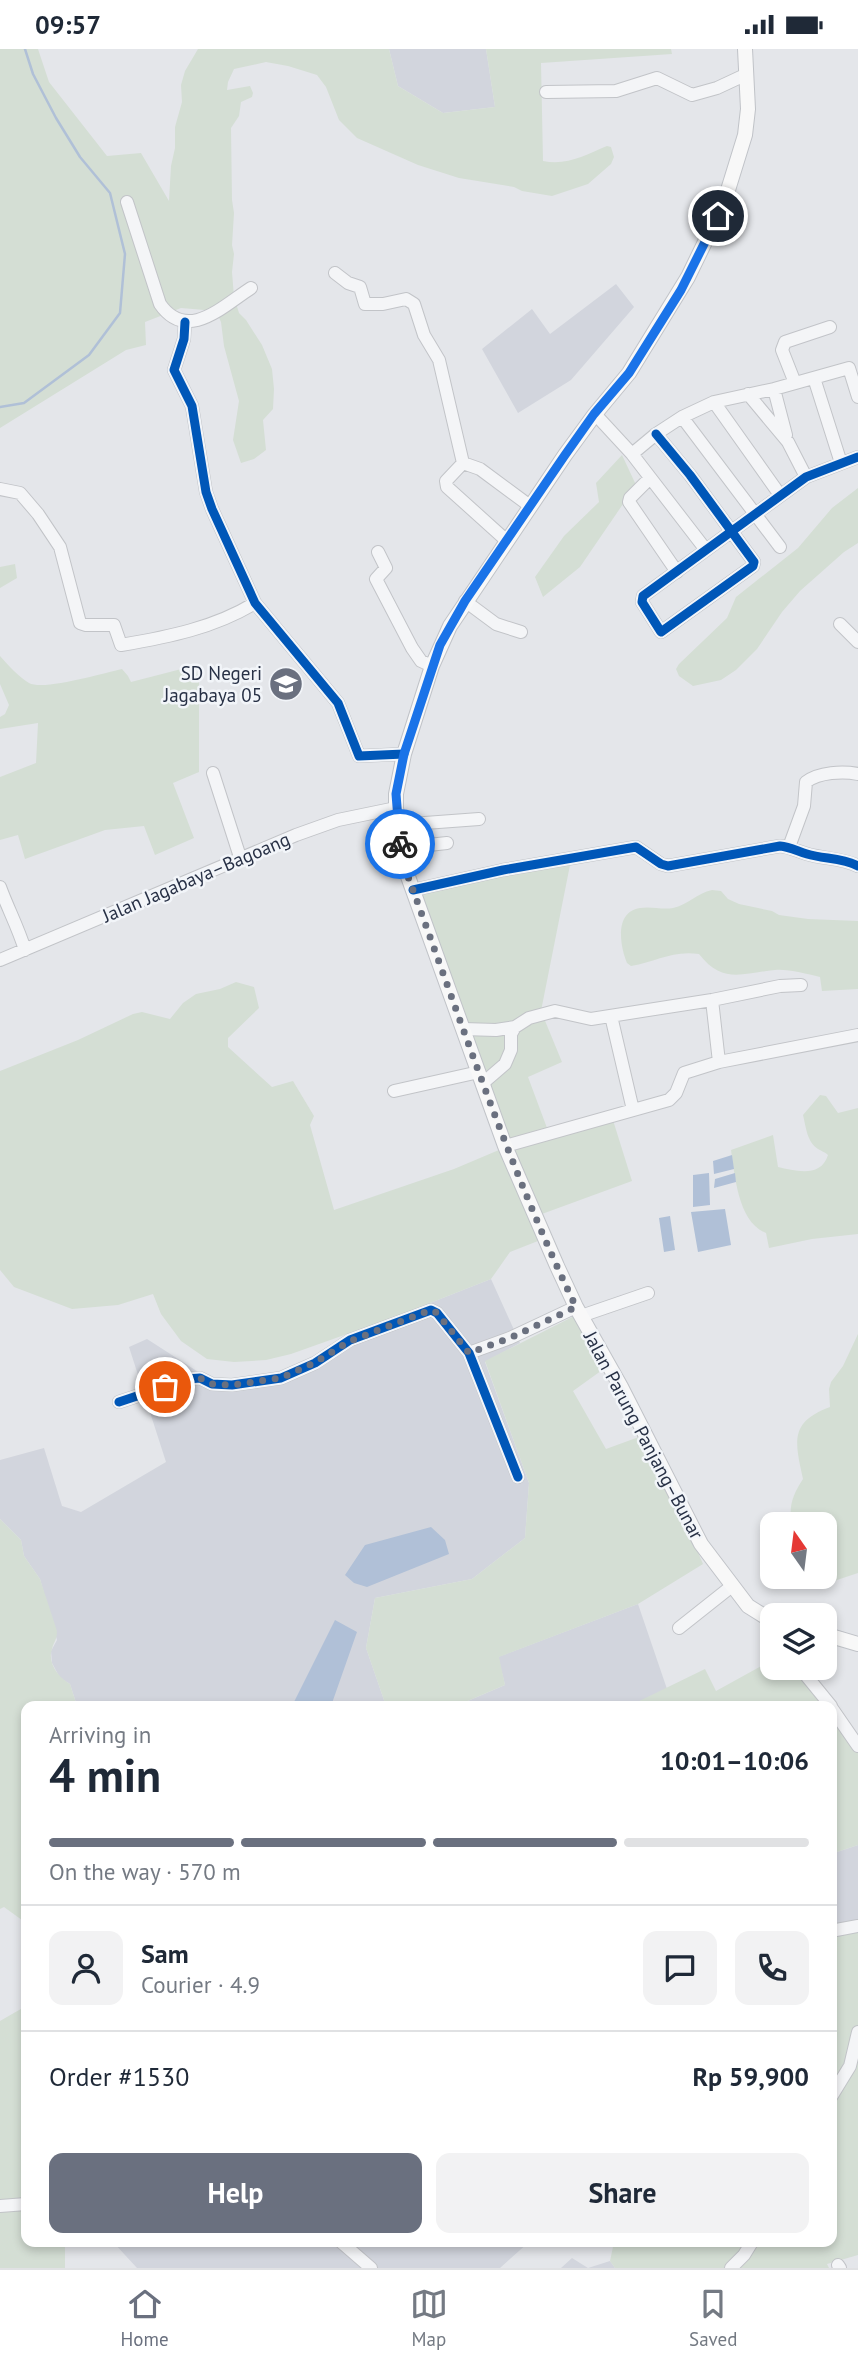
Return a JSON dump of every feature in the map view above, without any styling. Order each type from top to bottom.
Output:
[{"type":"main road","name":"Jalan Parung Panjang–Bunar","points":[[745,49],[745,135],[724,203],[695,265],[661,324],[629,373],[594,414],[530,506],[465,601],[440,645],[404,754],[396,808],[403,861],[505,1146],[540,1229],[579,1311],[621,1387],[692,1530],[732,1586],[748,1606],[760,1615]]},
{"type":"main road","points":[[837,1637],[858,1643]]},
{"type":"street","points":[[547,92],[616,91],[657,78],[692,95],[717,88],[747,74]]},
{"type":"street","points":[[127,202],[160,305],[167,314],[185,322],[213,314],[251,288]]},
{"type":"street","points":[[335,273],[348,283],[360,287],[365,304],[383,304],[406,299],[414,304],[424,335],[439,360],[463,463]]},
{"type":"street","points":[[185,322],[184,339],[174,370],[192,406],[209,501],[255,603],[338,702],[359,756],[404,754]]},
{"type":"street","points":[[794,383],[782,349],[785,342],[830,327]]},
{"type":"street","points":[[632,454],[656,433],[714,402],[774,389],[853,366],[858,397]]},
{"type":"street","points":[[814,378],[841,463]]},
{"type":"street","points":[[774,389],[788,442],[806,477]]},
{"type":"street","points":[[748,394],[788,442]]},
{"type":"street","points":[[714,402],[780,495]]},
{"type":"street","points":[[594,414],[632,454],[706,551]]},
{"type":"street","points":[[682,417],[780,547]]},
{"type":"street","points":[[656,433],[733,531],[752,558],[753,566],[661,632],[642,599],[677,572],[706,551],[733,531],[756,514],[780,495],[806,477],[858,457]]},
{"type":"street","points":[[463,463],[480,469],[530,506]]},
{"type":"street","points":[[463,463],[446,481],[447,487],[507,541]]},
{"type":"street","points":[[650,478],[629,502],[677,572]]},
{"type":"street","points":[[0,489],[20,493],[60,547],[80,623],[114,625],[121,645],[165,638],[222,621],[255,603]]},
{"type":"street","points":[[378,552],[386,568],[376,579],[412,648],[421,661],[432,666]]},
{"type":"street","points":[[465,601],[496,624],[521,632]]},
{"type":"street","points":[[840,624],[858,642]]},
{"type":"street","points":[[213,773],[240,857]]},
{"type":"street","points":[[789,847],[804,806],[806,782],[809,779],[844,773],[858,774]]},
{"type":"street","name":"Jalan Jagabaya–Bagoang","points":[[0,960],[240,857],[338,820],[396,808]]},
{"type":"street","points":[[398,825],[479,819]]},
{"type":"street","points":[[401,848],[447,843]]},
{"type":"street","points":[[413,890],[503,870],[580,859],[636,847],[668,866],[780,846],[858,866]]},
{"type":"street","points":[[0,887],[25,950]]},
{"type":"street","points":[[463,1029],[496,1030],[514,1027],[529,1018],[555,1011],[581,1018],[611,1016],[780,986],[801,985]]},
{"type":"street","points":[[712,1000],[719,1062]]},
{"type":"street","points":[[611,1016],[633,1110]]},
{"type":"street","points":[[394,1091],[481,1077],[505,1064],[511,1050],[514,1027]]},
{"type":"street","points":[[505,1146],[669,1100],[676,1093],[684,1073],[719,1062],[858,1035]]},
{"type":"street","points":[[469,1353],[579,1311],[648,1293]]},
{"type":"street","points":[[119,1402],[188,1379],[200,1378],[212,1384],[232,1385],[281,1378],[314,1363],[350,1341],[431,1310],[437,1313],[469,1353],[518,1477]]},
{"type":"street","points":[[679,1628],[732,1586]]},
{"type":"street","points":[[810,1680],[826,1701]]},
{"type":"street","points":[[837,1716],[858,1746]]},
{"type":"street","points":[[837,1930],[858,1926]]},
{"type":"street","points":[[837,2087],[850,2066],[858,2032]]},
{"type":"street","points":[[0,2206],[21,2204]]},
{"type":"street","points":[[347,2247],[371,2268]]},
{"type":"street","points":[[731,2268],[748,2247]]},
{"type":"shaded area","points":[[0,49],[38,49],[49,82],[107,156],[141,153],[169,201],[175,127],[182,102],[181,85],[185,71],[198,49],[389,49],[398,86],[443,113],[495,107],[486,49],[671,49],[672,54],[541,63],[543,161],[568,161],[607,146],[611,147],[614,157],[611,164],[588,184],[552,196],[459,178],[418,165],[357,138],[339,120],[326,87],[317,75],[266,62],[234,69],[227,90],[250,86],[253,93],[252,97],[241,102],[239,116],[231,128],[234,297],[239,313],[262,345],[272,369],[274,389],[273,409],[263,420],[266,450],[254,459],[241,463],[233,440],[239,401],[224,346],[221,322],[216,311],[181,308],[145,322],[146,345],[126,350],[0,428]]},
{"type":"shaded area","points":[[389,49],[486,49],[495,107],[443,113],[398,86]]},
{"type":"shaded area","points":[[616,284],[634,307],[571,380],[518,413],[482,349],[532,309],[550,334]]},
{"type":"shaded area","points":[[622,455],[636,485],[580,567],[543,597],[535,577],[564,536],[599,502],[596,483]]},
{"type":"shaded area","points":[[858,488],[858,543],[800,591],[757,649],[736,670],[721,680],[693,686],[679,676],[676,669],[679,664],[727,618],[736,597],[798,548],[832,508]]},
{"type":"shaded area","points":[[15,564],[17,578],[0,588],[0,567]]},
{"type":"shaded area","points":[[0,656],[21,678],[37,685],[60,683],[122,669],[131,682],[193,666],[199,677],[199,772],[173,783],[194,838],[155,855],[144,826],[105,830],[25,859],[18,835],[0,840],[0,777],[36,763],[38,723],[0,729],[0,717],[5,714],[9,705],[0,684]]},
{"type":"shaded area","points":[[553,862],[570,865],[541,1011],[562,1062],[528,1077],[550,1136],[612,1117],[632,1181],[531,1218],[538,1241],[510,1252],[491,1279],[392,1318],[291,1354],[266,1360],[234,1362],[207,1359],[181,1341],[161,1314],[153,1294],[118,1305],[72,1309],[14,1287],[0,1270],[0,1071],[78,1040],[133,1014],[142,1012],[170,1019],[183,1003],[196,994],[220,989],[236,982],[254,987],[259,1008],[228,1038],[228,1047],[272,1087],[293,1081],[314,1116],[310,1125],[334,1210],[454,1169],[506,1147],[413,893]]},
{"type":"shaded area","points":[[712,890],[721,891],[728,899],[739,904],[779,915],[858,921],[858,989],[822,991],[820,977],[786,970],[734,975],[716,970],[699,954],[672,955],[631,966],[627,963],[621,939],[626,916],[640,908],[673,908]]},
{"type":"shaded area","points":[[820,1095],[826,1096],[838,1113],[858,1108],[858,1234],[812,1239],[769,1248],[766,1233],[749,1219],[744,1209],[736,1185],[731,1150],[773,1135],[778,1167],[807,1171],[820,1167],[828,1155],[811,1142],[803,1115]]},
{"type":"shaded area","points":[[491,1279],[520,1343],[485,1362],[529,1483],[525,1538],[472,1579],[375,1598],[366,1648],[384,1701],[75,1701],[70,1684],[60,1678],[52,1663],[51,1651],[57,1640],[40,1579],[24,1556],[21,1540],[0,1519],[0,1460],[44,1448],[62,1506],[81,1512],[166,1462],[129,1347],[147,1339],[217,1384],[299,1374],[392,1318]]},
{"type":"shaded area","points":[[582,1312],[612,1363],[573,1391],[606,1449],[647,1434],[703,1564],[638,1604],[499,1657],[505,1685],[468,1701],[384,1701],[366,1648],[375,1598],[472,1579],[525,1538],[529,1483],[485,1361]]},
{"type":"shaded area","points":[[858,1334],[858,1573],[837,1580],[837,1512],[791,1512],[791,1506],[803,1479],[798,1454],[798,1435],[807,1419],[830,1407],[831,1382],[843,1366]]},
{"type":"shaded area","points":[[0,1519],[21,1540],[24,1556],[40,1579],[57,1631],[51,1660],[58,1674],[70,1684],[75,1701],[21,1701],[21,1919],[4,1907],[0,1909]]},
{"type":"shaded area","points":[[638,1604],[667,1689],[640,1701],[468,1701],[505,1685],[498,1657]]},
{"type":"shaded area","points":[[760,1667],[760,1680],[808,1680],[825,1701],[639,1701],[705,1669],[716,1691]]},
{"type":"shaded area","points":[[837,1716],[858,1742],[858,1845],[837,1852]]},
{"type":"shaded area","points":[[858,1845],[858,1926],[837,1930],[837,1852]]},
{"type":"shaded area","points":[[858,1926],[858,2255],[827,2264],[829,2268],[615,2268],[610,2261],[613,2247],[837,2247],[837,1930]]},
{"type":"shaded area","points":[[21,2009],[21,2247],[65,2247],[65,2268],[0,2268],[0,2021]]},
{"type":"shaded area","points":[[118,2247],[523,2247],[500,2268],[137,2268]]},
{"type":"shaded area","points":[[572,2258],[588,2268],[561,2268]]},
{"type":"shaded area","points":[[610,2261],[615,2268],[588,2268]]},
{"type":"water","points":[[732,1155],[734,1169],[714,1174],[713,1161]]},
{"type":"water","points":[[709,1173],[710,1205],[693,1207],[693,1175]]},
{"type":"water","points":[[735,1173],[736,1182],[714,1188],[715,1179]]},
{"type":"water","points":[[725,1209],[731,1245],[698,1252],[691,1212]]},
{"type":"water","points":[[670,1216],[675,1250],[664,1252],[659,1218]]},
{"type":"water","points":[[431,1527],[445,1540],[449,1554],[367,1587],[354,1583],[345,1575],[365,1545]]},
{"type":"water","points":[[335,1620],[357,1632],[333,1701],[294,1701]]},
{"type":"waterway","points":[[0,407],[24,403],[89,355],[120,313],[125,254],[110,193],[80,157],[56,118],[33,74],[25,49]]},
{"type":"cycle path","points":[[185,322],[184,339],[174,370],[192,406],[206,492],[255,603],[338,703],[359,756],[404,754]]},
{"type":"cycle path","points":[[656,434],[690,475],[754,562],[753,566],[661,632],[642,602],[643,596],[806,477],[858,457]]},
{"type":"cycle path","points":[[413,890],[503,870],[636,847],[668,866],[780,846],[858,866]]},
{"type":"cycle path","points":[[119,1402],[188,1379],[200,1378],[212,1384],[232,1385],[281,1378],[315,1363],[350,1340],[431,1310],[437,1313],[469,1353],[518,1477]]},
{"type":"way so far","points":[[165,1387],[200,1378],[212,1384],[232,1385],[281,1378],[314,1363],[341,1345],[431,1310],[437,1313],[469,1353],[510,1338],[576,1307],[534,1217],[505,1146],[406,871],[400,844]]},
{"type":"place","name":"SD Negeri Jagabaya 05","points":[[286,684]]},
{"type":"route","points":[[400,844],[396,794],[404,754],[440,645],[465,601],[565,455],[594,414],[629,373],[661,324],[701,253],[718,216]]}]
